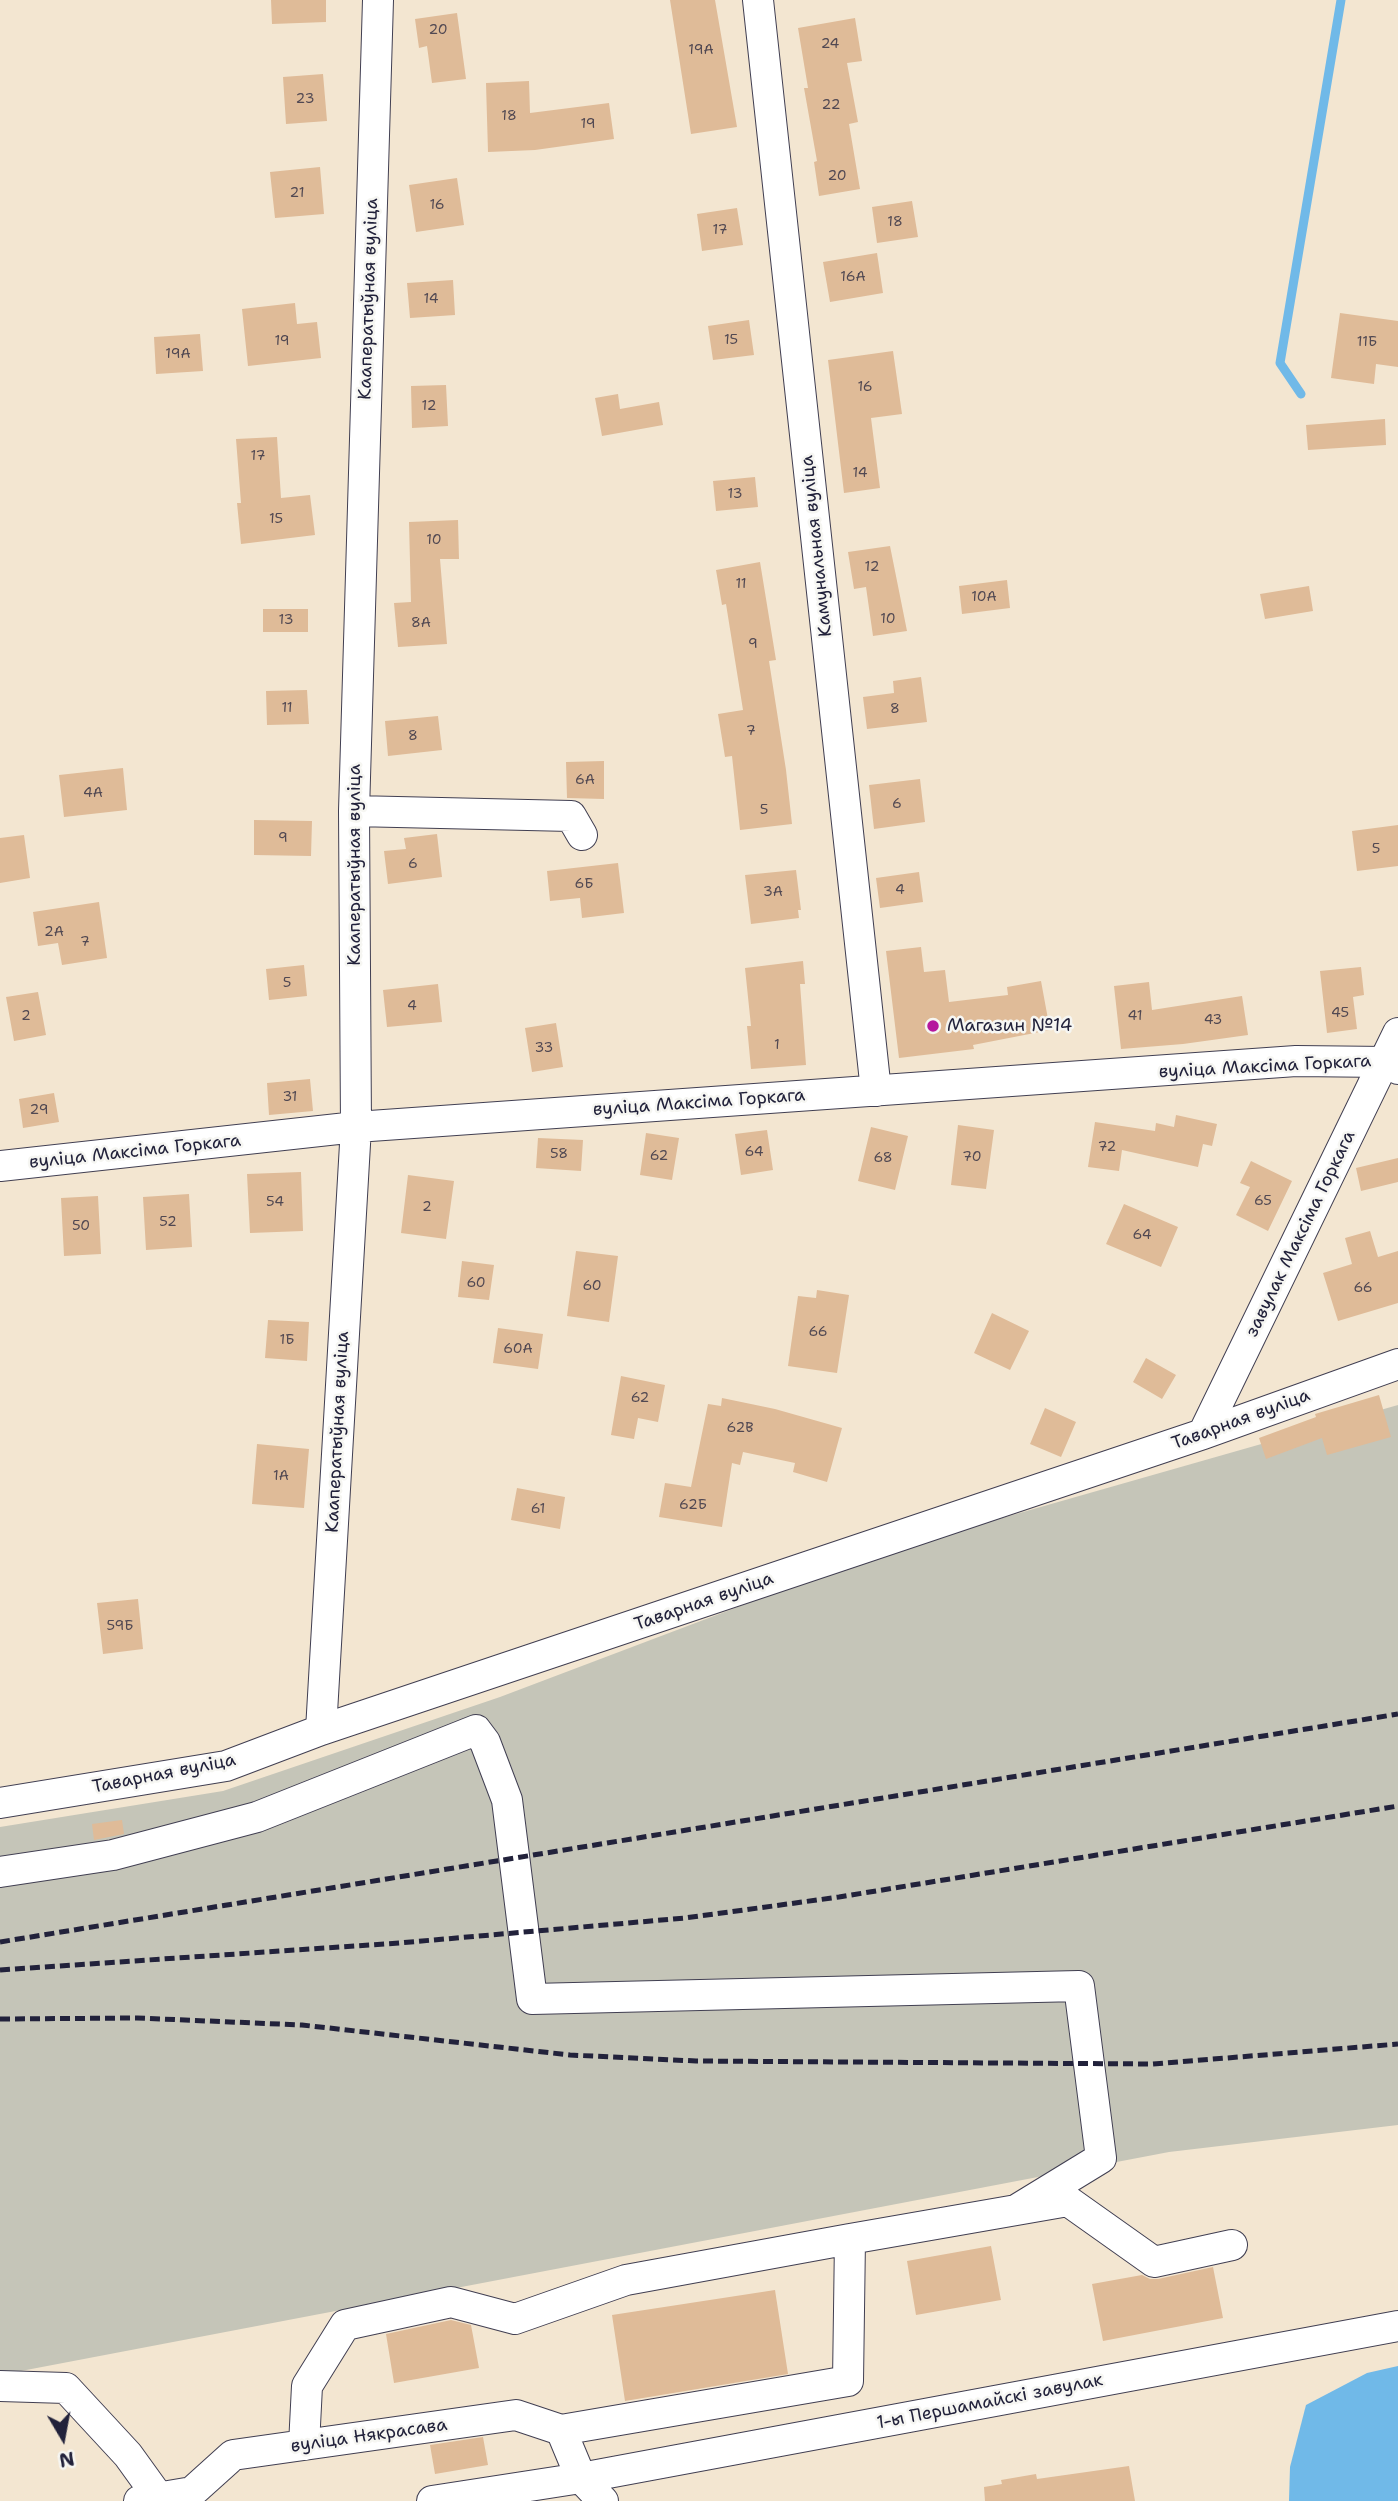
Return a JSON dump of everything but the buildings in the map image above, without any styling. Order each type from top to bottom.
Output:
[{"type":"street","name":"Кааператыўная вуліца","points":[[321,1730],[356,1127],[354,811],[378,0]]},
{"type":"street","name":"Камунальная вуліца","points":[[758,0],[876,1091]]},
{"type":"street","points":[[354,811],[571,816],[582,835]]},
{"type":"street","name":"завулак Максіма Горкага","points":[[1203,1434],[1392,1065],[1398,1033]]},
{"type":"street","name":"вуліца Максіма Горкага","points":[[0,1166],[356,1127],[1296,1061],[1392,1065]]},
{"type":"street","name":"Таварная вуліца","points":[[0,1803],[226,1766],[321,1730],[1203,1434],[1398,1363]]},
{"type":"street","points":[[0,1872],[113,1854],[257,1817],[476,1730],[485,1742],[506,1800],[532,1999],[1079,1986],[1101,2158],[1016,2210]]},
{"type":"street","points":[[304,2445],[306,2386],[345,2325],[451,2302],[515,2319],[625,2280],[1068,2201],[1154,2262],[1232,2245]]},
{"type":"street","points":[[603,2501],[581,2478],[561,2430],[848,2381],[850,2239]]},
{"type":"street","name":"1-ы Першамайскі завулак","points":[[432,2501],[581,2478],[1398,2326]]},
{"type":"street","points":[[0,2386],[66,2388],[128,2455],[149,2499]]},
{"type":"street","name":"вуліца Някрасава","points":[[149,2499],[193,2497],[233,2455],[516,2415],[561,2430]]},
{"type":"shaded area","points":[[1398,1405],[1398,2125],[1169,2152],[0,2375],[0,1827],[223,1791],[500,1697],[883,1552]]},
{"type":"water","points":[[1398,2366],[1398,2501],[1289,2501],[1290,2467],[1306,2405],[1367,2373]]},
{"type":"waterway","points":[[1301,394],[1280,363],[1341,0]]},
{"type":"railway","points":[[0,1942],[1398,1714]]},
{"type":"railway","points":[[0,1970],[399,1943],[685,1918],[839,1897],[1398,1806]]},
{"type":"railway","points":[[0,2019],[137,2018],[302,2025],[570,2055],[696,2061],[1153,2064],[1398,2044]]},
{"type":"place","name":"Магазин №14","points":[[933,1026]]}]
